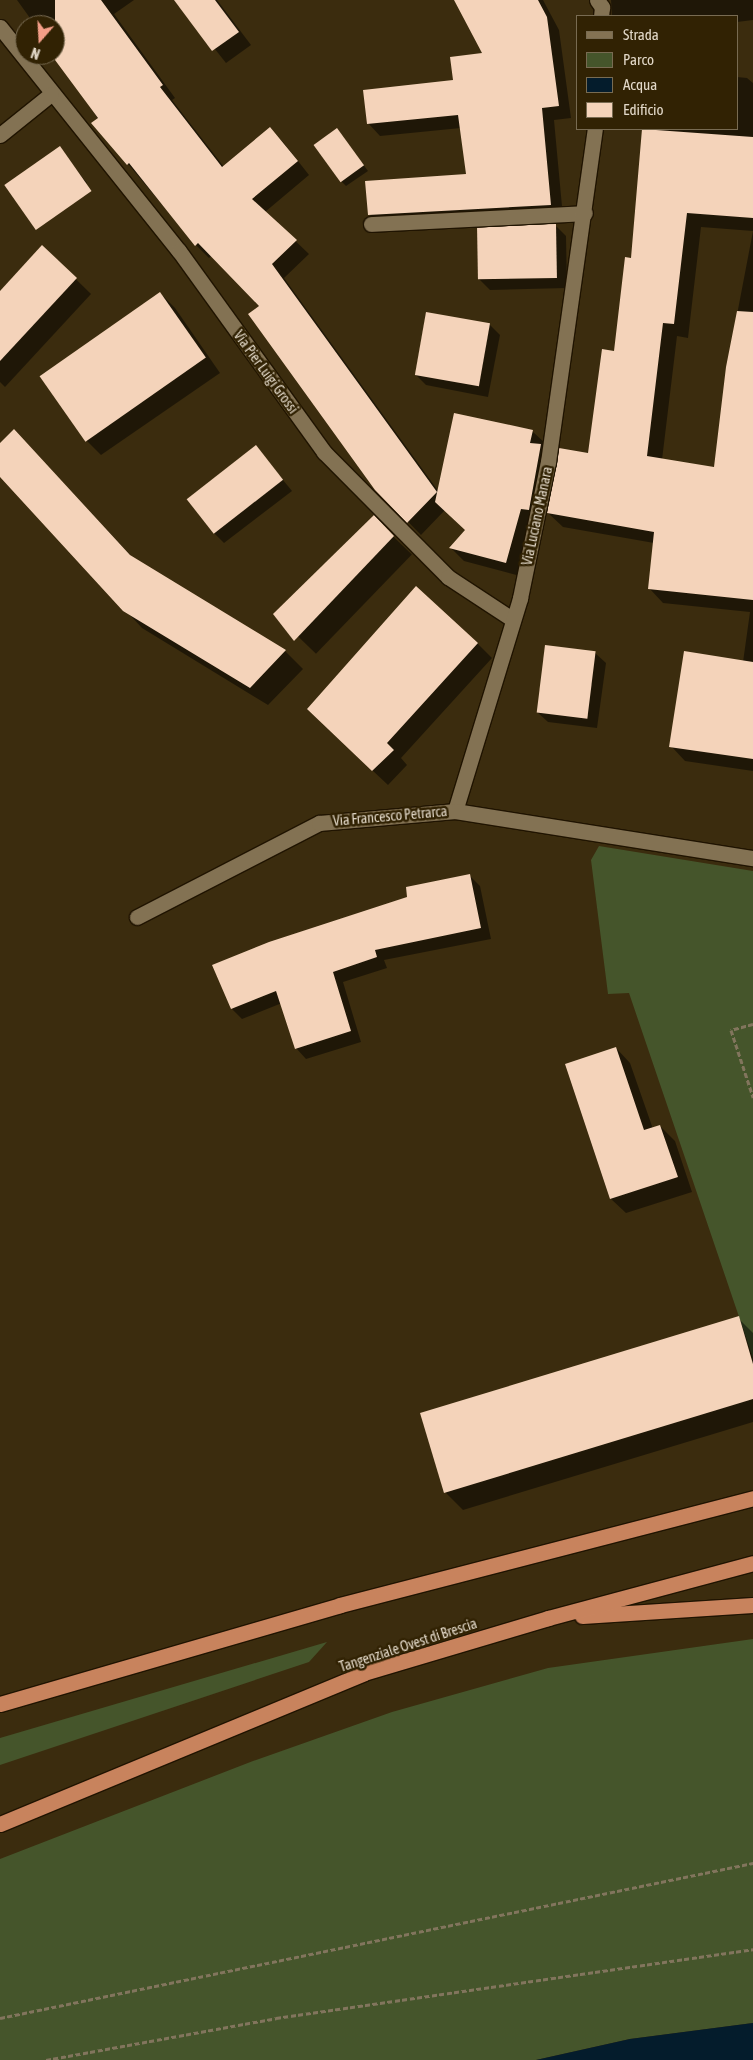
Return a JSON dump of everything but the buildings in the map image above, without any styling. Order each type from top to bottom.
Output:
[{"type":"highway","points":[[0,1704],[340,1605],[753,1498]]},
{"type":"highway","name":"Tangenziale Ovest di Brescia","points":[[0,1824],[364,1673],[548,1618],[753,1563]]},
{"type":"highway","points":[[548,1618],[753,1605]]},
{"type":"street","points":[[597,0],[602,7],[601,15]]},
{"type":"street","name":"Via Pier Luigi Grossi","points":[[0,27],[51,94],[179,251],[324,452],[448,577],[512,619]]},
{"type":"street","points":[[0,135],[51,94]]},
{"type":"street","name":"Via Luciano Manara","points":[[455,811],[512,619],[520,598],[548,462],[585,213],[595,130]]},
{"type":"street","points":[[371,224],[585,213]]},
{"type":"street","name":"Via Francesco Petrarca","points":[[137,917],[319,823],[455,811],[753,858]]},
{"type":"path","points":[[753,1024],[731,1030],[753,1097]]},
{"type":"path","points":[[0,2018],[753,1863]]},
{"type":"path","points":[[46,2060],[276,2018],[753,1950]]},
{"type":"green space","points":[[599,846],[753,871],[753,1358],[629,993],[608,994],[591,860]]},
{"type":"green space","points":[[753,1639],[753,2023],[630,2039],[536,2060],[0,2060],[0,1859],[253,1761],[392,1712],[548,1668]]},
{"type":"green space","points":[[327,1642],[309,1662],[0,1765],[0,1738]]},
{"type":"water","points":[[753,2023],[753,2060],[536,2060],[630,2039]]}]
